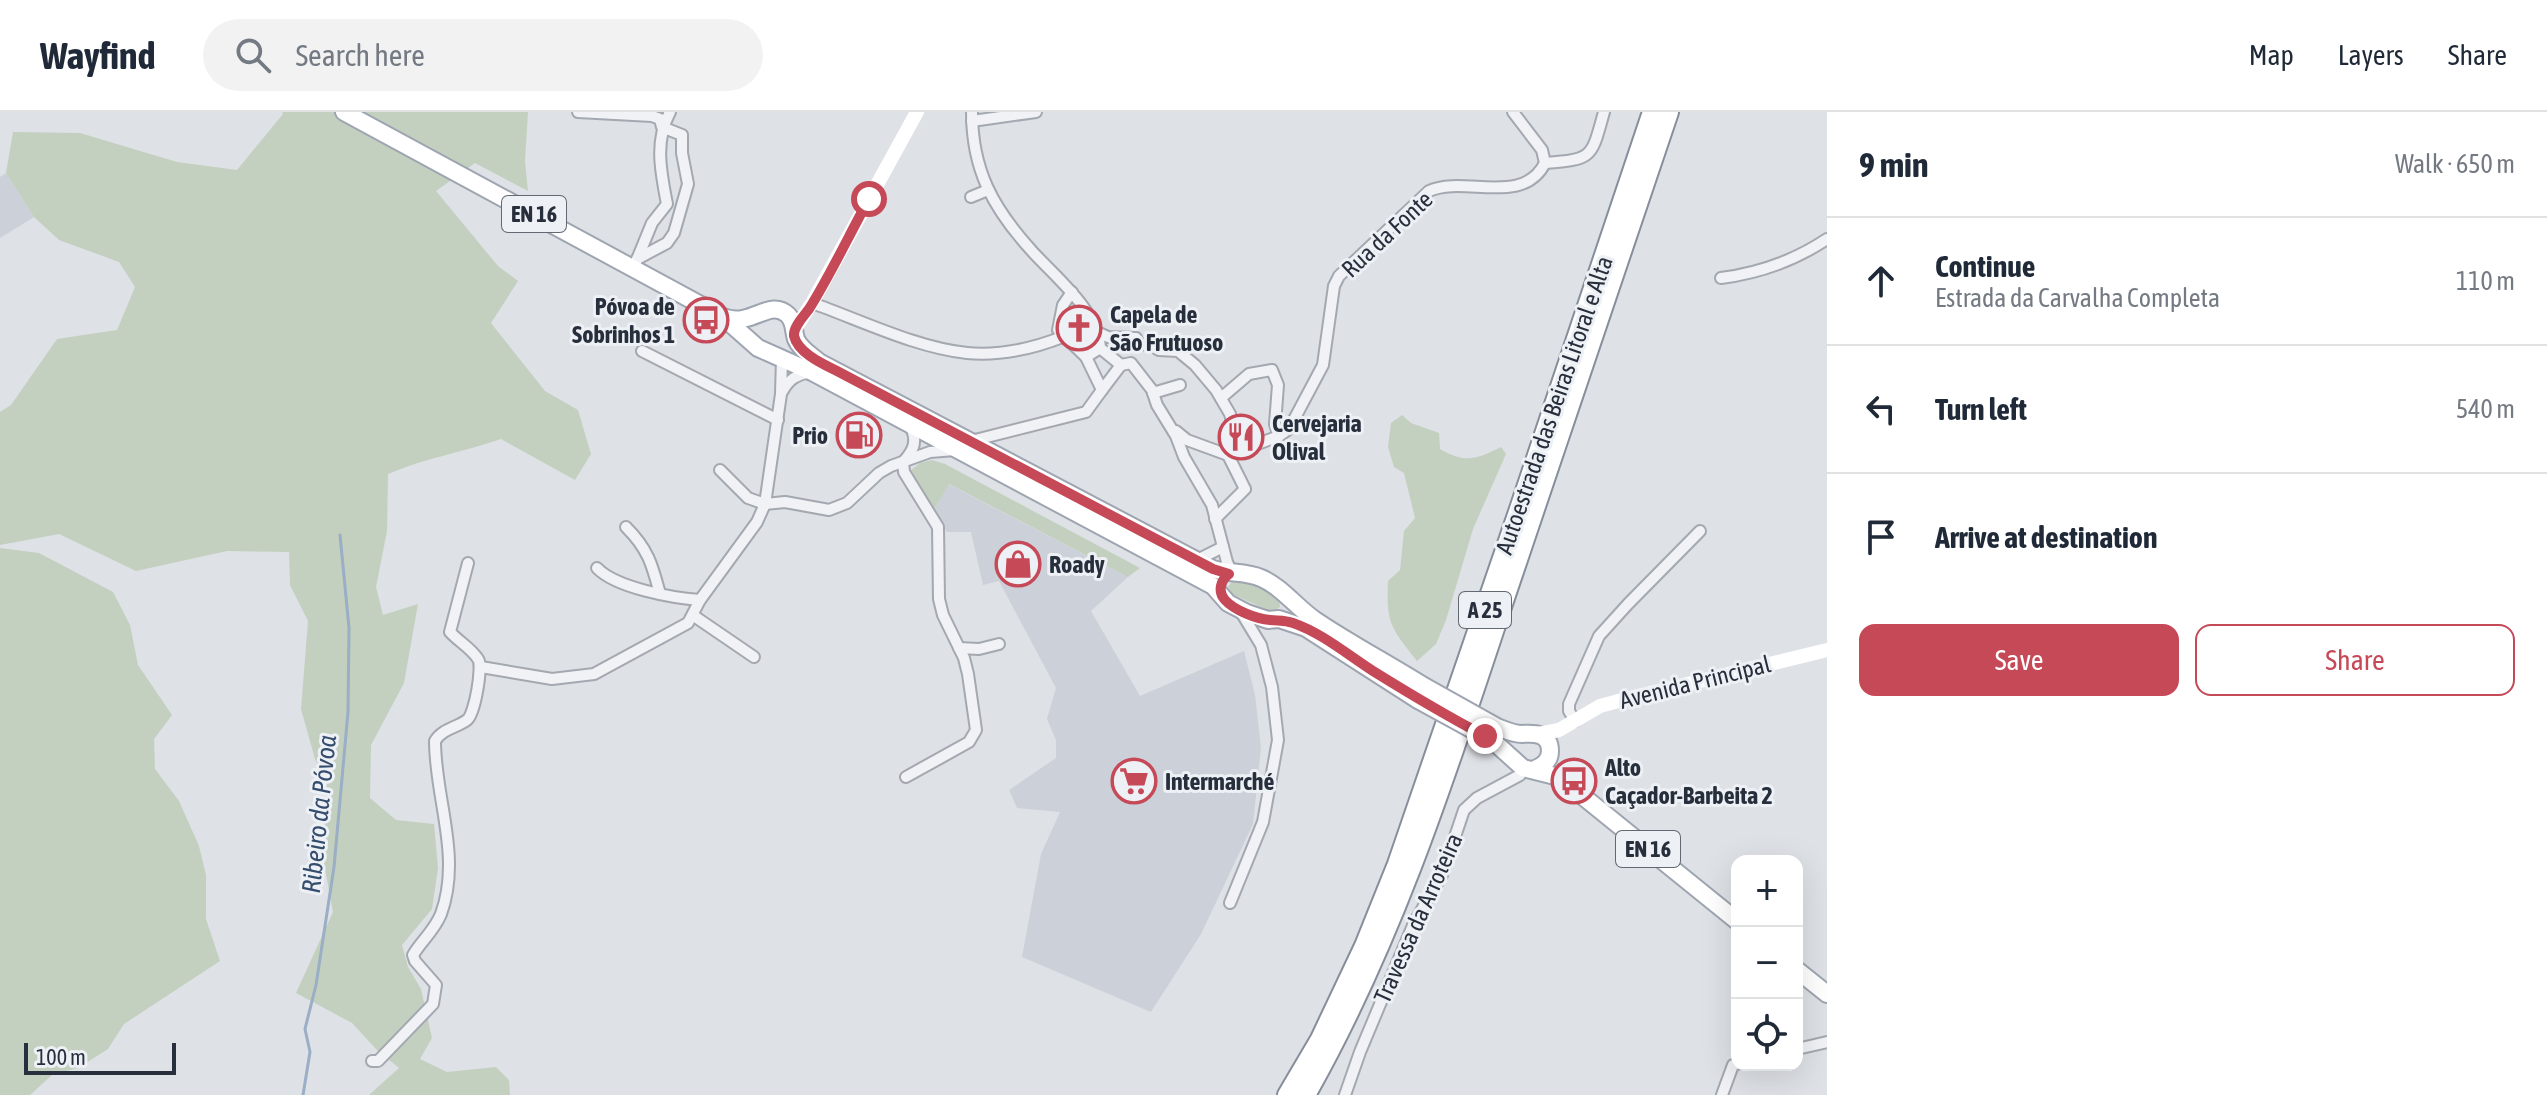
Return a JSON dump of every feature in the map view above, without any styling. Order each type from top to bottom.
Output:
[{"type":"highway","name":"Autoestrada das Beiras Litoral e Alta","points":[[1287,1095],[1327,1025],[1364,946],[1397,864],[1652,112]]},
{"type":"highway","name":"Autoestrada das Beiras Litoral e Alta","points":[[1306,1095],[1336,1042],[1379,952],[1441,791],[1669,112]]},
{"type":"main road","name":"EN 16","points":[[344,112],[636,263],[723,317],[765,352],[812,372],[909,424],[1004,458],[1197,560],[1230,573],[1240,572],[1262,578],[1314,619],[1420,692]]},
{"type":"main road","points":[[777,356],[786,349],[917,112]]},
{"type":"main road","points":[[723,317],[741,320],[770,309],[798,314],[812,303]]},
{"type":"main road","name":"EN 16","points":[[784,312],[793,322],[801,347],[819,362],[1213,586],[1228,603],[1247,613],[1306,628],[1495,734],[1559,777],[1731,916]]},
{"type":"main road","points":[[753,342],[751,328],[757,316]]},
{"type":"main road","points":[[1221,593],[1221,582],[1230,573]]},
{"type":"main road","points":[[1276,620],[1287,610],[1287,599]]},
{"type":"main road","name":"Avenida Principal","points":[[1530,734],[1552,732],[1600,706],[1827,650]]},
{"type":"main road","points":[[1534,762],[1572,723]]},
{"type":"main road","name":"EN 16","points":[[1495,734],[1530,734]]},
{"type":"main road","points":[[1530,734],[1548,742],[1534,762],[1514,742],[1530,734]]},
{"type":"main road","points":[[1803,975],[1827,994]]},
{"type":"street","points":[[578,112],[660,119],[660,161],[667,204],[652,223],[636,263]]},
{"type":"street","points":[[662,127],[670,112]]},
{"type":"street","points":[[1036,112],[972,117],[977,160],[988,190],[1030,249],[1072,292],[1099,333],[1100,348]]},
{"type":"street","points":[[1513,112],[1542,150],[1545,163],[1585,157],[1594,148],[1604,112]]},
{"type":"street","points":[[636,263],[667,243],[674,233],[688,184],[682,135],[662,127]]},
{"type":"street","name":"Rua da Fonte","points":[[1282,435],[1301,410],[1323,365],[1334,286],[1339,276],[1429,191],[1452,185],[1509,187],[1531,179],[1545,163]]},
{"type":"street","points":[[971,197],[988,190]]},
{"type":"street","points":[[1721,278],[1776,266],[1827,239]]},
{"type":"street","points":[[1072,292],[1063,305],[1058,330],[1086,357],[1102,390]]},
{"type":"street","points":[[812,303],[921,342],[962,352],[1004,353],[1065,336]]},
{"type":"street","points":[[720,470],[748,498],[765,504],[785,502],[829,510],[838,508],[879,473],[903,462],[930,452],[964,446],[1086,412],[1126,364],[1138,344],[1136,338],[1099,333]]},
{"type":"street","points":[[1138,344],[1186,355],[1221,398],[1232,419],[1233,453],[1245,489],[1215,519]]},
{"type":"street","points":[[1086,357],[1100,348]]},
{"type":"street","points":[[1100,348],[1126,364],[1153,393],[1184,457],[1212,505],[1230,573]]},
{"type":"street","points":[[642,351],[778,420]]},
{"type":"street","points":[[481,667],[552,679],[594,674],[681,627],[694,616],[700,600],[757,522],[765,504],[781,394],[777,356]]},
{"type":"street","points":[[1171,428],[1187,440],[1233,453],[1282,435],[1275,424],[1278,385],[1272,370],[1249,374],[1221,398]]},
{"type":"street","points":[[781,394],[787,383],[798,374],[812,372]]},
{"type":"street","points":[[1153,393],[1180,385]]},
{"type":"street","points":[[906,777],[969,742],[976,730],[971,688],[939,599],[938,527],[904,472],[903,462],[913,451],[915,441],[909,424]]},
{"type":"street","points":[[1004,458],[1004,442],[1010,433]]},
{"type":"street","points":[[626,527],[643,543],[660,594]]},
{"type":"street","points":[[1572,723],[1569,704],[1599,636],[1637,593],[1700,531]]},
{"type":"street","points":[[1197,560],[1223,547]]},
{"type":"street","points":[[372,1061],[378,1061],[433,1004],[436,996],[436,985],[413,955],[434,929],[441,913],[448,878],[448,833],[435,741],[439,735],[472,714],[481,667],[480,660],[450,632],[468,563]]},
{"type":"street","points":[[597,568],[605,576],[660,594],[700,600]]},
{"type":"street","points":[[1230,903],[1267,810],[1278,740],[1272,687],[1261,645],[1238,608]]},
{"type":"street","points":[[694,616],[754,657]]},
{"type":"street","points":[[1261,645],[1276,620]]},
{"type":"street","points":[[959,648],[979,649],[999,644]]},
{"type":"street","name":"Travessa da Arroteira","points":[[1345,1095],[1414,923],[1442,875],[1464,810],[1477,798],[1520,775],[1534,762]]},
{"type":"street","points":[[1803,1048],[1827,1042]]},
{"type":"street","points":[[1722,1095],[1731,1070]]},
{"type":"shaded area","points":[[6,173],[34,217],[0,238],[0,177]]},
{"type":"shaded area","points":[[948,484],[1128,577],[1091,611],[1140,696],[1244,651],[1255,695],[1261,748],[1253,824],[1201,934],[1151,1012],[1022,957],[1041,854],[1060,812],[1017,808],[1009,790],[1056,758],[1056,740],[1047,719],[1056,688],[999,581],[983,585],[971,532],[947,532],[933,511]]},
{"type":"green space","points":[[282,112],[528,112],[525,161],[528,191],[475,163],[436,191],[498,266],[518,281],[491,323],[545,391],[578,410],[591,454],[575,480],[501,439],[388,474],[387,531],[376,587],[383,615],[418,604],[404,683],[371,745],[370,798],[396,820],[434,824],[438,868],[432,909],[402,945],[408,967],[421,989],[432,1038],[420,1059],[447,1072],[496,1067],[509,1080],[510,1095],[369,1095],[399,1068],[352,1023],[296,993],[333,912],[323,858],[327,783],[315,759],[301,709],[308,621],[290,585],[289,552],[227,551],[136,571],[59,534],[0,545],[0,412],[11,405],[57,339],[117,330],[135,287],[119,262],[59,240],[34,217],[6,173],[13,132],[80,133],[177,162],[237,170]]},
{"type":"green space","points":[[1402,415],[1411,423],[1439,433],[1440,449],[1457,457],[1478,457],[1501,447],[1506,454],[1473,529],[1436,644],[1417,661],[1396,633],[1388,607],[1388,581],[1400,570],[1404,531],[1415,518],[1404,473],[1394,467],[1388,447],[1391,423]]},
{"type":"green space","points":[[932,460],[945,464],[1140,568],[1128,577],[949,484],[933,511],[911,470],[920,463]]},
{"type":"green space","points":[[0,548],[39,553],[113,592],[130,625],[138,665],[172,715],[154,739],[155,769],[179,801],[199,846],[206,875],[206,919],[220,961],[124,1024],[108,1049],[78,1068],[53,1074],[30,1095],[0,1095]]},
{"type":"green space","points":[[1233,580],[1259,586],[1279,599],[1280,607],[1272,612],[1232,594],[1228,587]]},
{"type":"waterway","name":"Ribeiro da Póvoa","points":[[303,1095],[310,1052],[305,1029],[316,985],[334,867],[348,712],[349,628],[340,535]]},
{"type":"place","name":"Póvoa de Sobrinhos 1","points":[[706,320]]},
{"type":"place","name":"Capela de São Frutuoso","points":[[1079,328]]},
{"type":"place","name":"Prio","points":[[859,435]]},
{"type":"place","name":"Cervejaria Olival","points":[[1241,437]]},
{"type":"place","name":"Roady","points":[[1018,564]]},
{"type":"place","name":"Intermarché","points":[[1134,781]]},
{"type":"place","name":"Alto Caçador-Barbeita 2","points":[[1574,781]]},
{"type":"route","points":[[869,199],[795,329],[794,336],[801,347],[819,362],[1213,569],[1229,574],[1224,577],[1220,588],[1228,603],[1268,620],[1279,619],[1306,628],[1418,700],[1485,736]]}]
